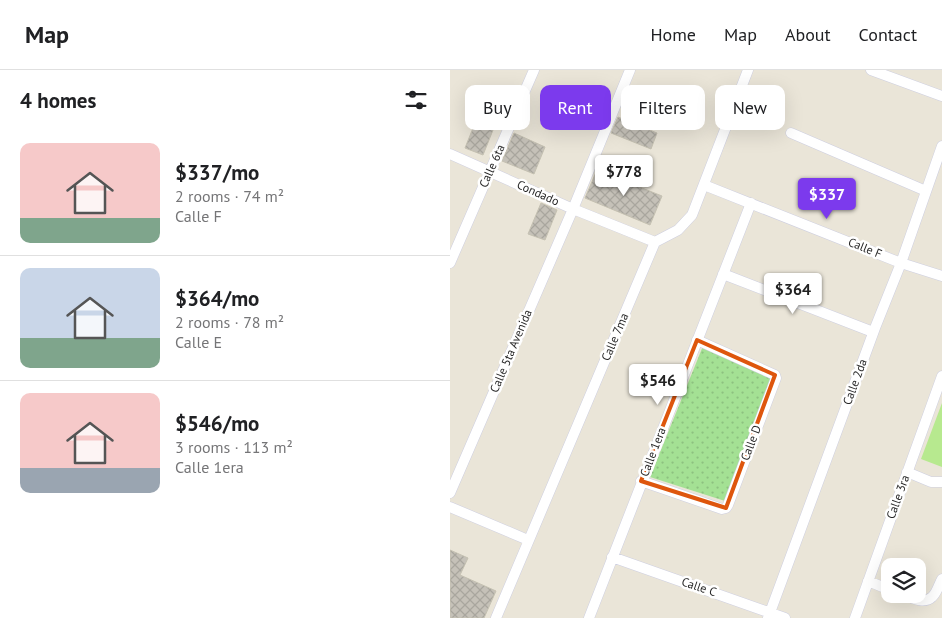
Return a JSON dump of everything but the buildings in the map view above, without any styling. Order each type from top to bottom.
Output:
[{"type":"street","name":"Calle 6ta","points":[[450,263],[534,70]]},
{"type":"street","name":"Calle 5ta Avenida","points":[[450,494],[630,70]]},
{"type":"street","points":[[655,242],[678,230],[692,215],[748,70]]},
{"type":"street","points":[[871,70],[942,96]]},
{"type":"street","points":[[791,133],[926,191]]},
{"type":"street","name":"Calle 2da","points":[[769,615],[873,332],[901,263],[942,146]]},
{"type":"street","name":"Condado","points":[[450,154],[655,242]]},
{"type":"street","name":"Calle F","points":[[704,186],[901,263],[942,276]]},
{"type":"street","name":"Calle 1era","points":[[589,618],[751,203]]},
{"type":"street","name":"Calle 7ma","points":[[496,618],[655,242]]},
{"type":"street","points":[[723,274],[873,332]]},
{"type":"street","name":"Calle D","points":[[642,481],[722,508],[726,508],[728,505],[776,378],[775,375],[697,340]]},
{"type":"street","name":"Calle 3ra","points":[[855,618],[942,376]]},
{"type":"street","points":[[907,472],[931,482],[942,482]]},
{"type":"street","points":[[450,507],[528,540]]},
{"type":"street","name":"Calle C","points":[[612,557],[769,615],[785,618]]},
{"type":"street","points":[[926,600],[933,597],[942,579]]},
{"type":"street","points":[[868,582],[881,587]]},
{"type":"highlighted area","points":[[697,340],[775,375],[726,508],[641,481]]},
{"type":"green space","points":[[703,346],[772,376],[725,501],[650,477]]},
{"type":"green space","points":[[942,403],[942,467],[921,459]]}]
